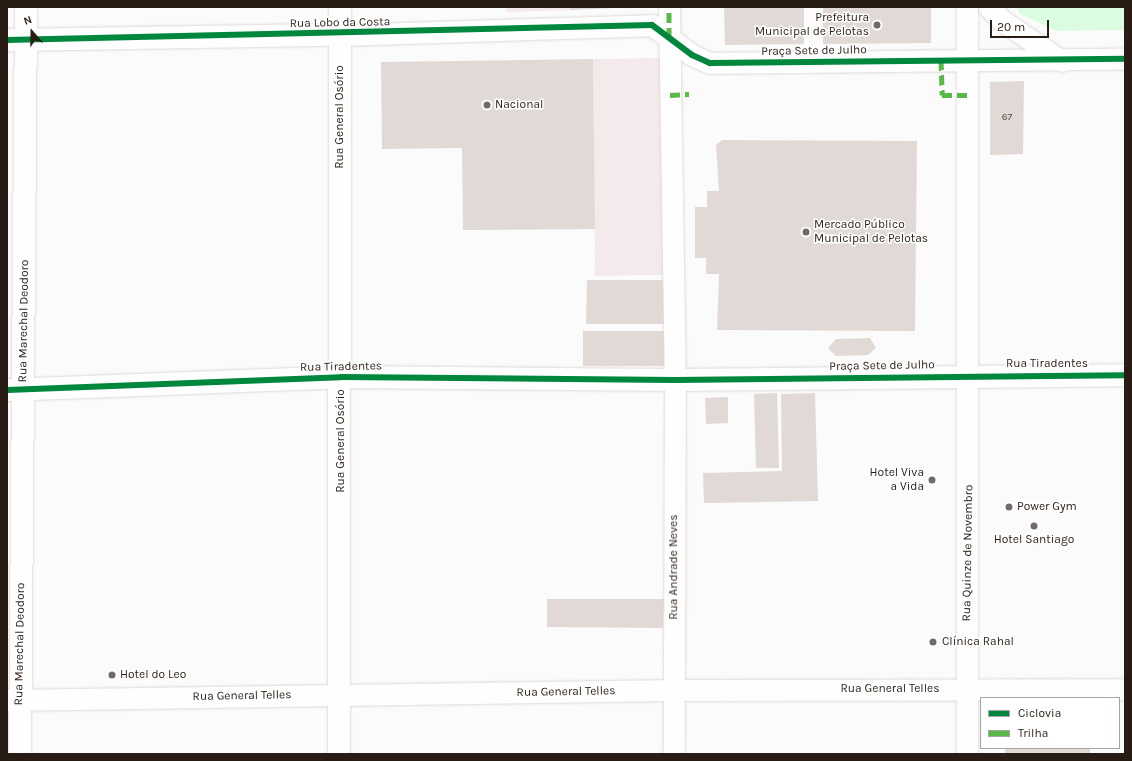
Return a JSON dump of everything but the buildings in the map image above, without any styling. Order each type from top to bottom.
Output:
[{"type":"street","name":"Rua Marechal Deodoro","points":[[20,754],[13,700],[17,39],[26,7]]},
{"type":"street","name":"Rua General Osório","points":[[339,754],[341,377],[340,7]]},
{"type":"street","points":[[669,7],[675,380]]},
{"type":"street","points":[[968,7],[967,62],[970,375]]},
{"type":"street","points":[[989,7],[1001,20],[1062,61]]},
{"type":"street","name":"Rua Lobo da Costa","points":[[17,39],[340,35],[652,25],[669,36]]},
{"type":"street","name":"Praça Sete de Julho","points":[[669,36],[692,55],[710,63],[967,62],[1125,59]]},
{"type":"street","name":"Praça Sete de Julho","points":[[675,380],[970,375]]},
{"type":"street","name":"Rua Tiradentes","points":[[970,375],[1125,375]]},
{"type":"street","name":"Rua Quinze de Novembro","points":[[967,754],[970,375]]},
{"type":"street","name":"Rua Tiradentes","points":[[15,390],[341,377],[675,380]]},
{"type":"street","name":"Rua Andrade Neves","points":[[674,754],[675,380]]},
{"type":"street","name":"Rua General Telles","points":[[13,700],[674,690],[1125,689]]},
{"type":"shaded area","points":[[506,7],[571,7],[571,10],[506,12]]},
{"type":"shaded area","points":[[662,58],[664,275],[595,276],[593,59]]},
{"type":"green space","points":[[1016,7],[1125,7],[1125,30],[1057,31],[1020,14]]},
{"type":"marked path","points":[[669,7],[669,37]]},
{"type":"marked path","points":[[941,60],[942,95],[968,95]]},
{"type":"marked path","points":[[670,95],[689,94]]},
{"type":"cycle path","points":[[7,40],[652,25],[692,55],[710,63],[1125,59]]},
{"type":"cycle path","points":[[7,390],[341,377],[675,380],[1125,375]]},
{"type":"place","name":"Prefeitura Municipal de Pelotas","points":[[877,25]]},
{"type":"place","name":"Nacional","points":[[487,105]]},
{"type":"place","name":"Mercado Público Municipal de Pelotas","points":[[806,232]]},
{"type":"place","name":"Hotel Viva a Vida","points":[[932,480]]},
{"type":"place","name":"Power Gym","points":[[1009,507]]},
{"type":"place","name":"Hotel Santiago","points":[[1034,526]]},
{"type":"place","name":"Clínica Rahal","points":[[933,642]]},
{"type":"place","name":"Hotel do Leo","points":[[112,675]]}]
